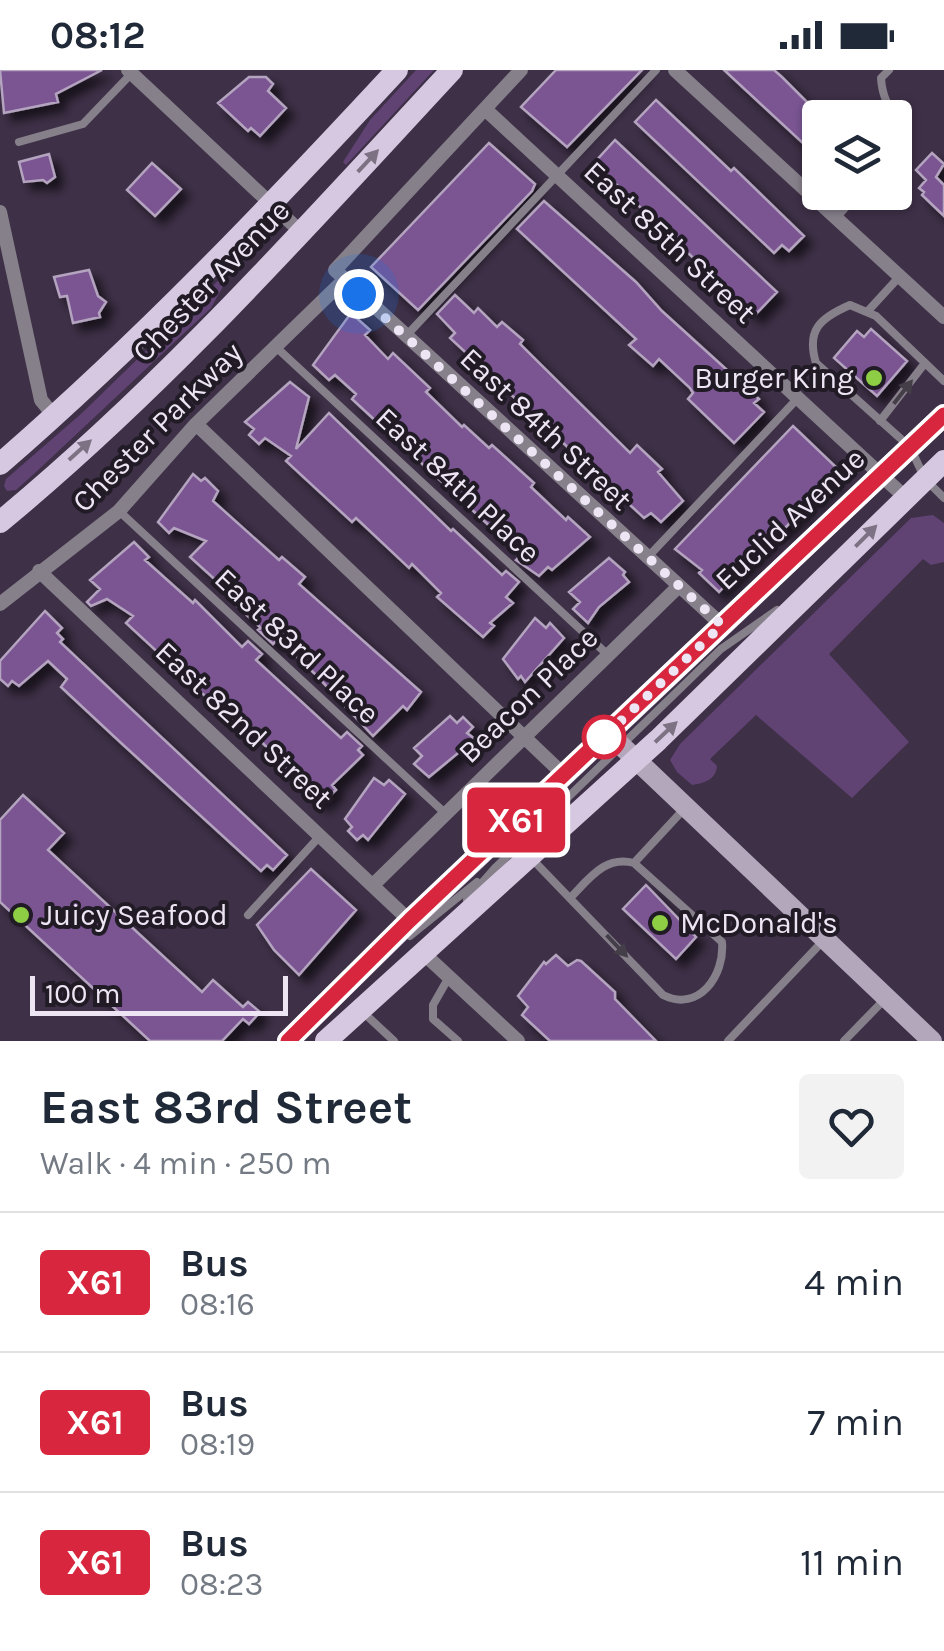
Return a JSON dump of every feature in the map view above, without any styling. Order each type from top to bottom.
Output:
[{"type":"main road","name":"Chester Avenue","points":[[0,464],[163,316],[397,70]]},
{"type":"main road","name":"Chester Avenue","points":[[2,515],[148,388],[452,70]]},
{"type":"main road","name":"Euclid Avenue","points":[[326,1041],[529,856],[722,625],[944,415]]},
{"type":"main road","name":"Euclid Avenue","points":[[288,1041],[564,775],[621,746],[658,740],[944,461]]},
{"type":"street","name":"Chester Parkway","points":[[0,604],[119,511],[196,424],[276,348],[521,70]]},
{"type":"street","points":[[675,70],[944,316]]},
{"type":"street","points":[[130,72],[301,232]]},
{"type":"street","name":"East 85th Street","points":[[485,109],[906,498]]},
{"type":"street","points":[[0,212],[40,400],[54,417]]},
{"type":"street","name":"East 84th Street","points":[[340,275],[722,625]]},
{"type":"street","points":[[196,424],[564,775]]},
{"type":"street","name":"East 82nd Street","points":[[39,571],[410,920]]},
{"type":"street","name":"Beacon Place","points":[[374,884],[678,587]]},
{"type":"street","points":[[621,746],[932,1041]]},
{"type":"street","points":[[417,957],[449,978],[518,1041]]},
{"type":"lane","points":[[405,336],[656,70]]},
{"type":"lane","points":[[882,100],[882,78],[890,70]]},
{"type":"lane","points":[[19,142],[82,124],[130,72]]},
{"type":"lane","points":[[836,218],[843,210]]},
{"type":"lane","points":[[867,312],[900,276]]},
{"type":"lane","points":[[944,381],[876,316],[850,305],[834,312],[815,329],[810,346],[816,364],[910,447],[925,479],[944,498]]},
{"type":"lane","name":"East 84th Place","points":[[276,348],[608,655]]},
{"type":"lane","points":[[880,421],[926,364]]},
{"type":"lane","points":[[646,559],[798,398]]},
{"type":"lane","name":"East 83rd Place","points":[[119,511],[446,814]]},
{"type":"lane","points":[[330,999],[496,866],[721,649],[826,576]]},
{"type":"lane","points":[[721,649],[757,592]]},
{"type":"lane","points":[[634,863],[686,806]]},
{"type":"lane","points":[[248,915],[321,835]]},
{"type":"lane","points":[[529,856],[663,995],[676,1002],[691,1000],[717,976],[723,957],[722,942],[634,863],[615,860],[606,864],[570,898]]},
{"type":"lane","points":[[417,957],[496,866]]},
{"type":"lane","points":[[728,1041],[824,938]]},
{"type":"lane","points":[[449,978],[433,1005],[434,1019],[458,1041]]},
{"type":"lane","points":[[847,1040],[886,998]]},
{"type":"lane","points":[[360,1010],[394,1041]]},
{"type":"shaded area","points":[[416,70],[434,70],[346,165],[343,162],[370,120]]},
{"type":"shaded area","points":[[229,270],[211,308],[35,473],[16,490],[7,491],[6,479],[82,413]]},
{"type":"shaded area","points":[[933,515],[944,523],[944,562],[931,565],[923,559],[829,654],[909,742],[852,798],[756,715],[710,759],[717,766],[709,780],[692,785],[677,772],[670,760],[680,744],[911,518]]},
{"type":"building","points":[[0,70],[102,70],[56,94],[58,102],[4,113]]},
{"type":"building","points":[[556,70],[642,70],[567,147],[521,107]]},
{"type":"building","points":[[724,70],[774,70],[782,77],[805,100],[802,142]]},
{"type":"building","points":[[249,77],[266,77],[273,84],[268,91],[286,108],[260,136],[251,128],[248,131],[218,103]]},
{"type":"building","points":[[656,100],[804,236],[789,251],[782,245],[774,253],[635,122]]},
{"type":"building","points":[[615,140],[777,292],[754,316],[594,163]]},
{"type":"building","points":[[489,143],[535,184],[418,310],[371,267]]},
{"type":"building","points":[[932,153],[944,164],[936,177],[944,185],[944,216],[919,188],[926,180],[916,170]]},
{"type":"building","points":[[49,154],[55,177],[47,183],[24,182],[19,162]]},
{"type":"building","points":[[152,163],[181,189],[155,216],[127,190]]},
{"type":"building","points":[[544,201],[759,399],[754,403],[764,412],[734,443],[688,399],[693,393],[690,388],[659,359],[653,366],[629,345],[636,339],[517,229]]},
{"type":"building","points":[[89,270],[98,296],[106,302],[100,317],[73,323],[67,296],[60,297],[54,277]]},
{"type":"building","points":[[455,295],[474,313],[478,308],[497,327],[502,322],[523,340],[520,344],[630,453],[637,445],[662,469],[658,472],[683,501],[661,522],[651,513],[644,518],[450,338],[455,333],[437,314]]},
{"type":"building","points":[[351,313],[370,330],[365,335],[388,359],[393,353],[430,388],[426,392],[462,427],[489,448],[492,445],[534,483],[531,487],[566,520],[568,517],[590,537],[552,570],[548,567],[539,576],[516,560],[521,555],[352,399],[356,394],[335,375],[329,380],[313,365]]},
{"type":"building","name":"Burger King","points":[[871,329],[907,361],[877,396],[834,358],[857,331],[864,337]]},
{"type":"building","points":[[290,382],[309,397],[296,449],[329,413],[451,531],[502,575],[506,571],[519,582],[506,597],[513,603],[490,623],[494,626],[483,637],[437,597],[441,593],[412,564],[409,568],[356,518],[352,522],[286,461],[291,456],[265,438],[259,444],[249,435],[254,429],[245,422]]},
{"type":"building","points":[[793,426],[838,469],[833,481],[818,491],[818,500],[807,497],[805,508],[782,531],[779,528],[719,592],[699,573],[702,570],[675,549]]},
{"type":"building","points":[[193,474],[201,481],[205,478],[218,491],[213,501],[279,560],[282,557],[305,577],[299,584],[421,692],[407,710],[403,706],[373,736],[278,639],[273,644],[258,630],[261,628],[238,607],[241,603],[190,557],[206,541],[174,528],[169,533],[158,522]]},
{"type":"building","points":[[134,542],[149,557],[145,560],[193,603],[195,600],[242,647],[248,641],[262,654],[256,660],[341,738],[347,732],[362,746],[358,750],[363,755],[332,785],[336,790],[321,804],[274,761],[277,757],[246,727],[243,731],[126,623],[133,616],[107,599],[91,606],[87,602],[100,589],[90,580]]},
{"type":"building","points":[[609,558],[625,572],[629,582],[599,607],[588,623],[573,609],[580,602],[569,592]]},
{"type":"building","points":[[45,611],[62,628],[57,633],[63,639],[60,642],[287,855],[273,870],[267,865],[261,871],[120,742],[61,687],[67,679],[48,661],[19,686],[12,681],[8,686],[0,679],[0,661]]},
{"type":"building","points":[[535,618],[546,628],[550,623],[564,638],[525,682],[503,659]]},
{"type":"building","points":[[450,716],[457,723],[463,717],[473,727],[467,733],[475,739],[429,777],[414,764],[422,756],[414,748]]},
{"type":"building","points":[[374,778],[384,785],[389,780],[405,794],[368,840],[363,835],[357,840],[348,831],[352,827],[345,819]]},
{"type":"building","points":[[23,795],[64,833],[48,850],[202,992],[213,980],[243,1007],[248,1002],[260,1012],[249,1024],[243,1019],[222,1041],[150,1041],[0,902],[0,820]]},
{"type":"building","points":[[311,869],[356,910],[299,975],[274,950],[257,925]]},
{"type":"building","name":"McDonald's","points":[[646,885],[696,937],[676,959],[623,909]]},
{"type":"building","points":[[556,955],[568,966],[581,961],[615,992],[615,999],[656,1041],[550,1041],[522,1015],[528,1007],[518,996],[544,962]]},
{"type":"bus line","name":"X61","points":[[288,1041],[410,920],[944,415]]},
{"type":"place","name":"Burger King","points":[[874,378]]},
{"type":"place","name":"Juicy Seafood","points":[[21,915]]},
{"type":"place","name":"McDonald's","points":[[660,923]]},
{"type":"route","points":[[359,294],[722,625],[604,737]]}]
